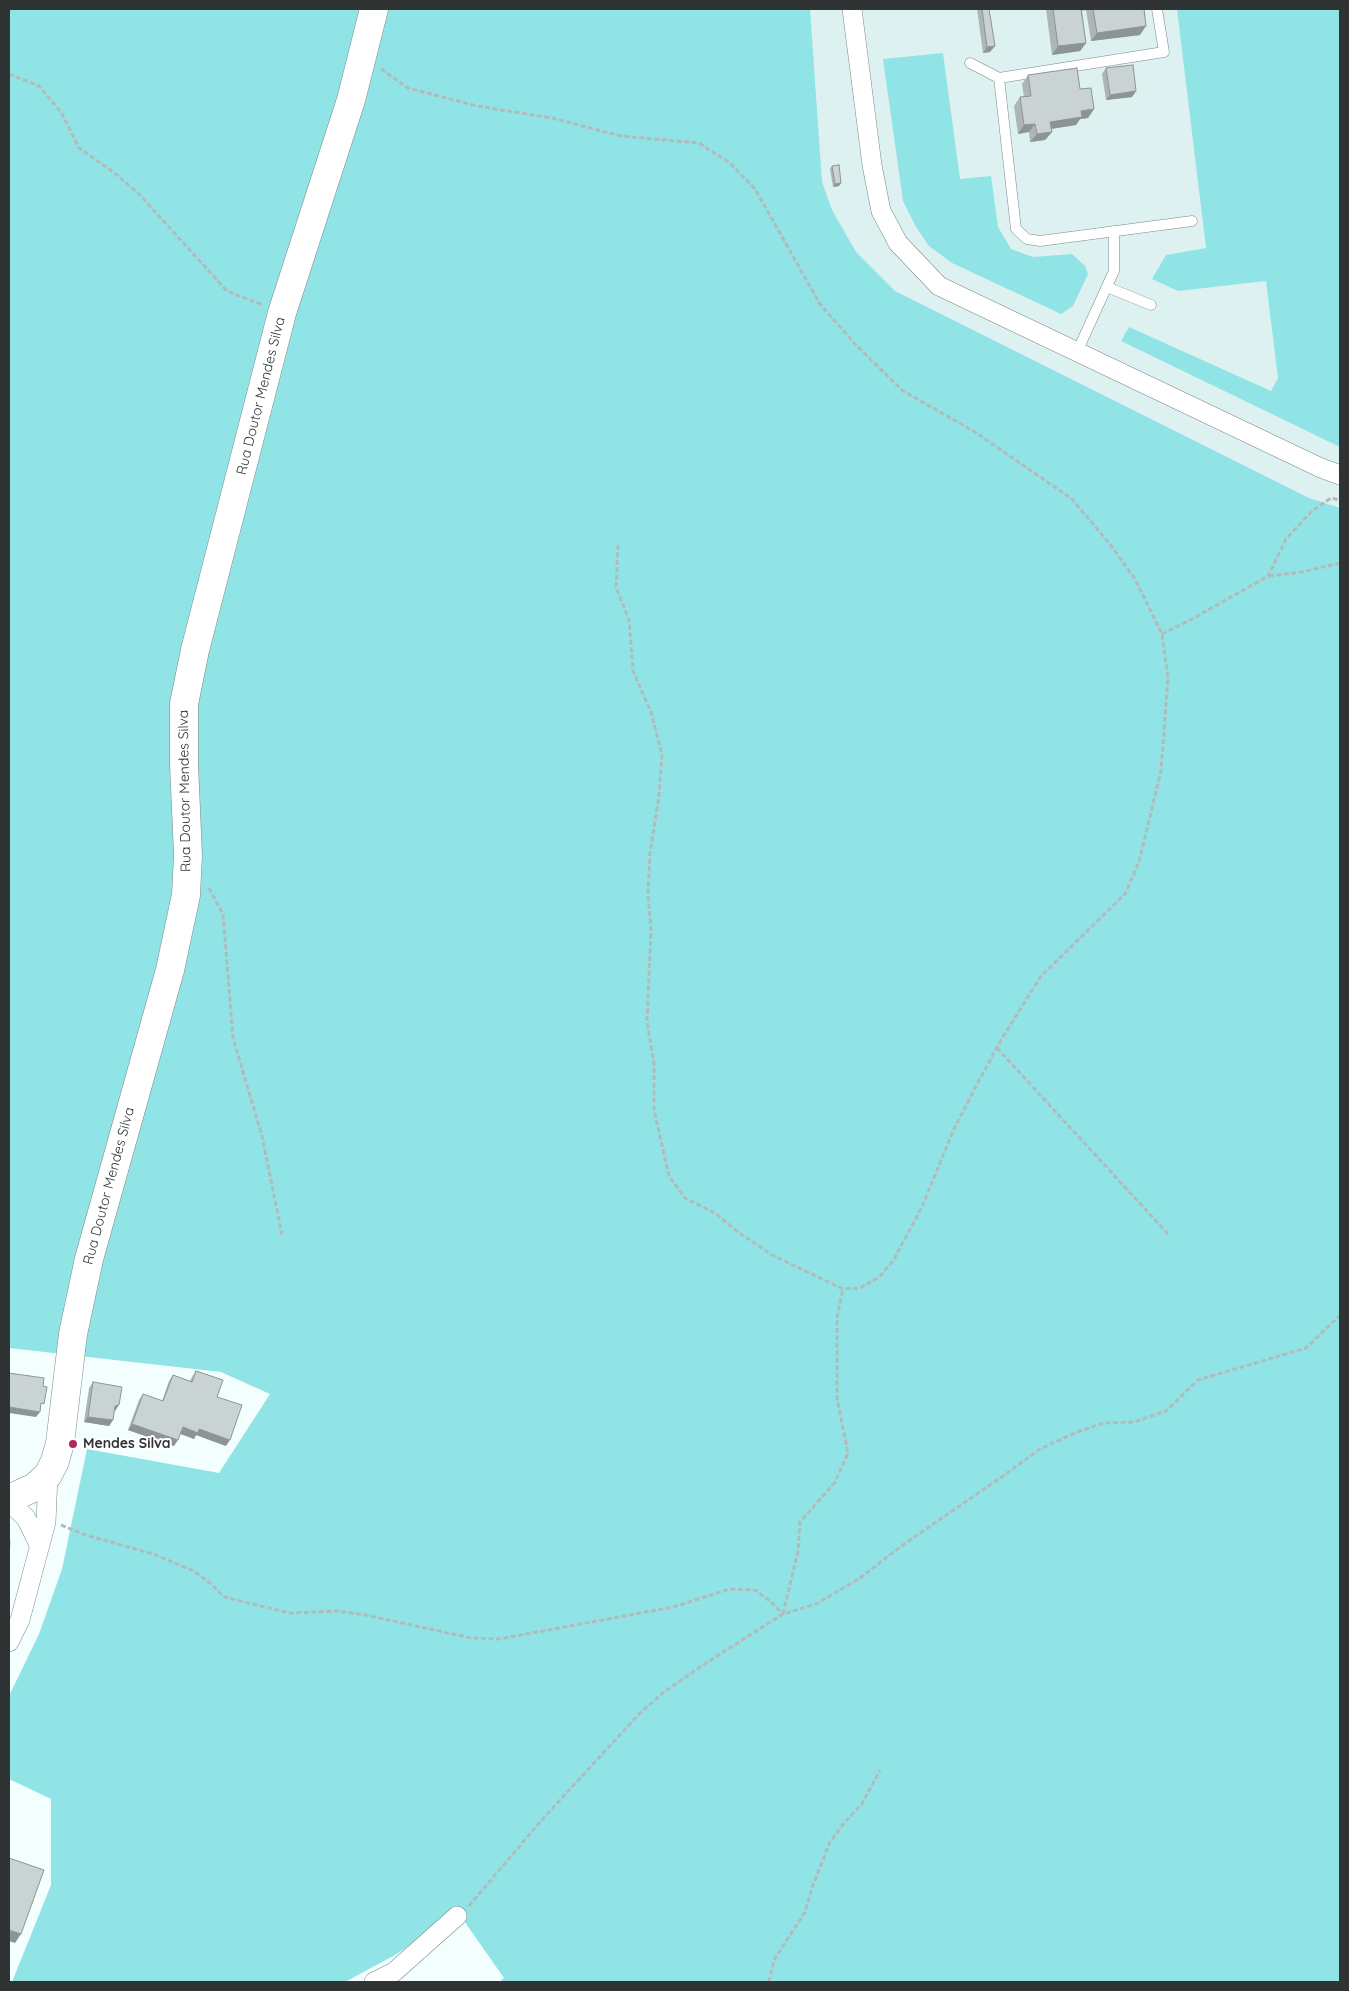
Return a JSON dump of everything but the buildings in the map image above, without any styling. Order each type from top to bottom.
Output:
[{"type":"street","name":"Rua Doutor Mendes Silva","points":[[48,1475],[55,1461],[60,1443],[73,1334],[89,1259],[170,970],[186,895],[184,704],[195,650],[282,313],[351,100],[374,9]]},
{"type":"street","points":[[852,9],[872,165],[881,211],[898,243],[940,286],[1321,468],[1340,475]]},
{"type":"street","points":[[40,1545],[26,1518],[9,1501],[35,1487],[48,1475]]},
{"type":"street","points":[[9,1642],[20,1620],[46,1522],[48,1475]]},
{"type":"street","points":[[374,1982],[394,1972],[457,1916]]},
{"type":"lane","points":[[970,63],[999,78],[1164,52],[1156,9]]},
{"type":"lane","points":[[999,78],[1016,229],[1028,239],[1040,241],[1192,221]]},
{"type":"lane","points":[[1077,352],[1114,271],[1114,231]]},
{"type":"lane","points":[[1107,287],[1151,305]]},
{"type":"path","points":[[362,56],[408,88],[477,106],[552,118],[621,136],[699,143],[730,162],[755,189],[820,304],[855,344],[903,391],[975,432],[1072,499],[1109,543],[1134,579],[1162,634],[1168,678],[1161,771],[1139,862],[1125,894],[1041,976],[996,1048],[953,1131],[922,1207],[893,1261],[879,1277],[860,1288],[843,1289],[772,1255],[738,1232],[715,1213],[684,1198],[669,1176],[654,1110],[654,1064],[646,1020],[651,929],[648,895],[650,854],[660,796],[662,755],[651,712],[633,671],[629,620],[616,587],[618,544]]},
{"type":"path","points":[[9,74],[39,86],[61,112],[79,148],[138,192],[228,290],[282,313]]},
{"type":"path","points":[[1268,576],[1286,539],[1312,511],[1331,498],[1340,500]]},
{"type":"path","points":[[1162,634],[1268,576],[1302,572],[1340,563]]},
{"type":"path","points":[[187,870],[206,883],[223,914],[233,1038],[262,1136],[282,1235]]},
{"type":"path","points":[[996,1048],[1169,1235]]},
{"type":"path","points":[[783,1614],[798,1551],[800,1522],[835,1482],[848,1453],[837,1399],[836,1318],[843,1289]]},
{"type":"path","points":[[457,1916],[474,1901],[492,1876],[638,1714],[664,1692],[706,1663],[783,1614],[816,1604],[860,1578],[900,1547],[1040,1448],[1104,1423],[1134,1422],[1166,1411],[1198,1380],[1306,1348],[1340,1315]]},
{"type":"path","points":[[46,1522],[153,1554],[194,1571],[224,1597],[290,1613],[338,1611],[366,1615],[471,1638],[499,1638],[673,1608],[730,1589],[755,1590],[783,1614]]},
{"type":"path","points":[[770,1982],[774,1960],[805,1912],[813,1885],[830,1842],[844,1823],[862,1804],[880,1770]]},
{"type":"shaded area","points":[[9,9],[810,9],[822,182],[832,210],[856,252],[895,291],[1309,498],[1340,508],[1340,1982],[499,1982],[504,1978],[457,1911],[397,1954],[345,1982],[12,1982],[51,1885],[51,1799],[9,1779],[9,1696],[39,1634],[62,1569],[87,1449],[219,1473],[270,1394],[221,1372],[9,1348]]},
{"type":"shaded area","points":[[663,9],[1340,9],[1340,818],[1219,834]]},
{"type":"shaded area","points":[[1177,9],[1340,9],[1340,447],[1121,341],[1129,327],[1271,391],[1278,378],[1266,281],[1178,291],[1152,279],[1166,255],[1206,248]]},
{"type":"shaded area","points":[[943,53],[960,179],[991,176],[998,227],[1011,249],[1033,257],[1072,254],[1085,266],[1088,274],[1073,306],[1061,314],[952,263],[929,246],[916,227],[903,201],[883,59]]},
{"type":"place","name":"Mendes Silva","points":[[73,1444]]}]
